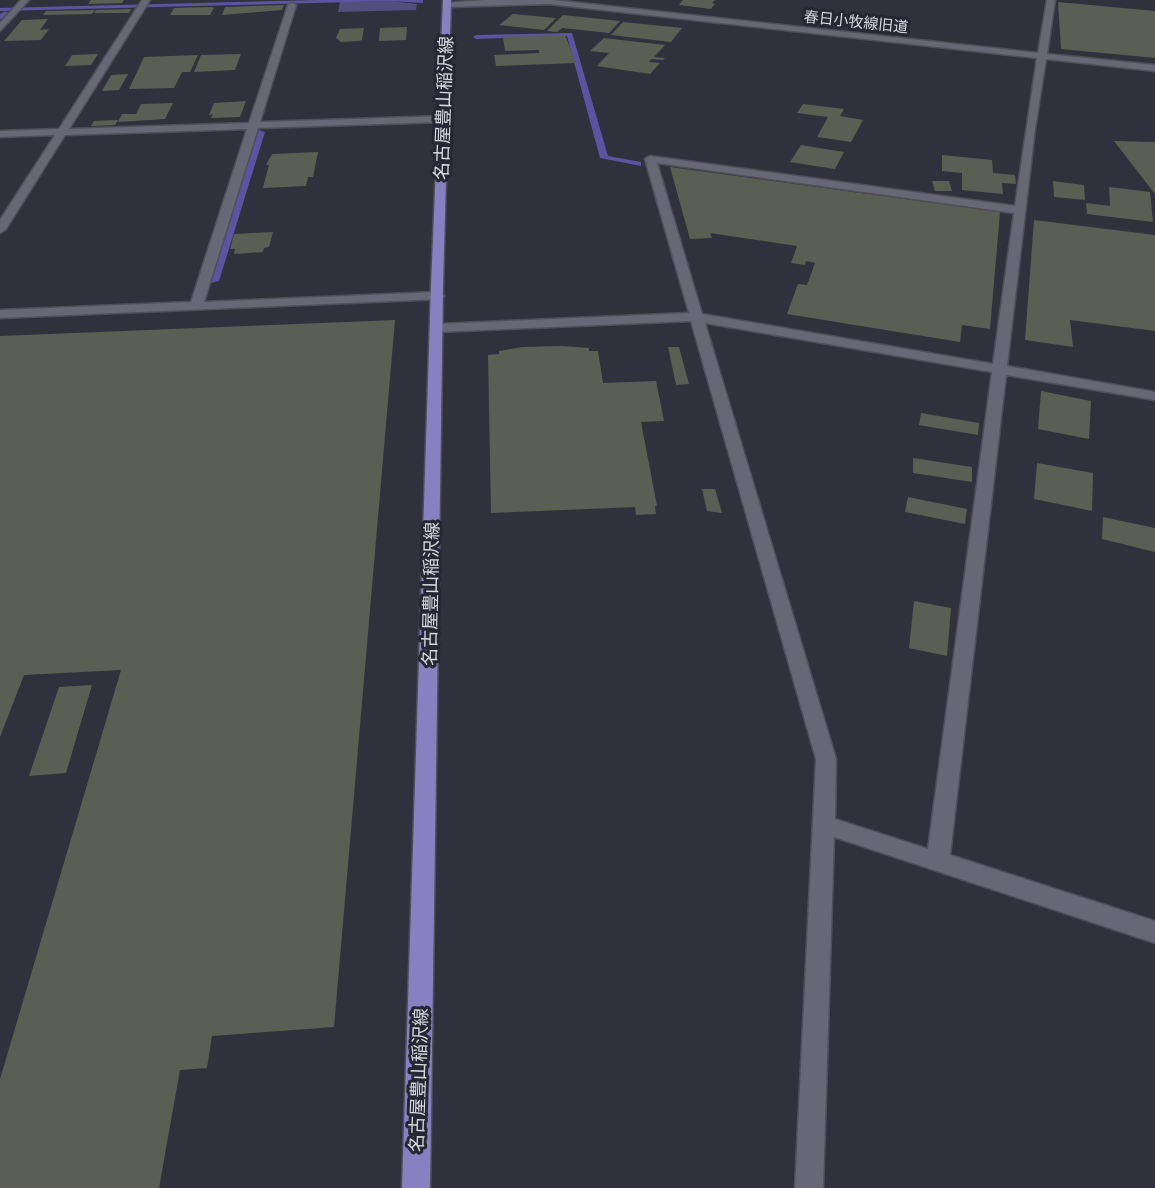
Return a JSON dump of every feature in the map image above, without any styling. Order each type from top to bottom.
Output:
[{"type":"main road","name":"名古屋豊山稲沢線","points":[[416,1188],[437,296],[447,3]]},
{"type":"street","points":[[938,860],[1030,129],[1051,0]]},
{"type":"street","name":"春日小牧線旧道","points":[[447,3],[549,2],[1155,68]]},
{"type":"street","points":[[0,229],[143,5]]},
{"type":"street","points":[[196,306],[292,5]]},
{"type":"street","points":[[0,28],[19,6]]},
{"type":"street","points":[[0,134],[444,119]]},
{"type":"street","points":[[809,1188],[826,759],[650,159],[1020,210]]},
{"type":"street","points":[[0,314],[437,296]]},
{"type":"street","points":[[438,328],[696,317],[1155,396]]},
{"type":"street","points":[[825,825],[1155,932]]},
{"type":"shaded area","points":[[317,0],[423,0],[423,3],[392,1],[0,11],[0,8]]},
{"type":"shaded area","points":[[392,1],[417,4],[416,10],[338,12],[340,2]]},
{"type":"building","points":[[91,0],[124,0],[122,3],[88,4]]},
{"type":"building","points":[[683,0],[715,0],[712,3],[715,4],[711,9],[679,5]]},
{"type":"building","points":[[1058,2],[1155,11],[1155,58],[1061,49]]},
{"type":"building","points":[[284,5],[282,10],[222,15],[225,7]]},
{"type":"building","points":[[174,8],[214,8],[210,15],[170,15]]},
{"type":"building","points":[[131,9],[129,13],[94,13],[96,10]]},
{"type":"building","points":[[95,10],[92,14],[43,15],[46,11]]},
{"type":"building","points":[[513,14],[556,18],[544,30],[499,25]]},
{"type":"building","points":[[563,15],[620,21],[609,33],[562,28],[557,32],[547,31]]},
{"type":"building","points":[[48,19],[40,30],[49,29],[41,40],[4,41],[22,20]]},
{"type":"building","points":[[851,21],[870,23],[866,29],[847,27]]},
{"type":"building","points":[[623,22],[682,28],[671,42],[611,35]]},
{"type":"building","points":[[407,27],[406,40],[379,41],[380,28]]},
{"type":"building","points":[[364,28],[362,40],[341,42],[336,38],[340,29]]},
{"type":"building","points":[[565,35],[576,63],[496,66],[494,55],[539,53],[539,50],[505,51],[503,37]]},
{"type":"building","points":[[604,38],[665,45],[654,57],[665,58],[663,60],[651,59],[649,62],[660,63],[650,74],[597,66],[609,53],[590,51]]},
{"type":"building","points":[[98,54],[91,65],[65,66],[72,55]]},
{"type":"building","points":[[241,54],[235,70],[194,72],[201,55]]},
{"type":"building","points":[[198,55],[190,72],[182,72],[174,88],[129,89],[144,57]]},
{"type":"building","points":[[128,74],[119,90],[102,91],[111,75]]},
{"type":"building","points":[[246,101],[240,117],[211,118],[213,114],[209,115],[214,103]]},
{"type":"building","points":[[173,103],[165,119],[118,122],[122,114],[136,114],[141,104]]},
{"type":"building","points":[[803,104],[844,109],[840,116],[863,120],[851,142],[817,137],[828,117],[797,113]]},
{"type":"building","points":[[118,120],[115,125],[91,126],[94,121]]},
{"type":"building","points":[[1114,141],[1155,142],[1155,194]]},
{"type":"building","points":[[801,145],[844,152],[835,169],[790,162]]},
{"type":"building","points":[[318,152],[313,177],[308,177],[306,186],[263,188],[269,165],[266,165],[272,154]]},
{"type":"building","points":[[942,155],[992,160],[993,173],[1015,175],[1016,184],[1002,183],[1003,194],[962,190],[962,173],[942,171]]},
{"type":"building","points":[[670,167],[1000,212],[990,329],[962,325],[960,342],[787,314],[798,284],[807,285],[815,263],[806,261],[805,265],[791,263],[797,246],[710,233],[712,238],[690,239]]},
{"type":"building","points":[[932,181],[949,181],[952,191],[935,191]]},
{"type":"building","points":[[1053,181],[1084,185],[1085,200],[1054,197]]},
{"type":"building","points":[[1109,187],[1150,192],[1153,222],[1087,214],[1086,203],[1110,206]]},
{"type":"building","points":[[1034,220],[1155,235],[1155,331],[1070,320],[1073,347],[1025,340]]},
{"type":"building","points":[[273,232],[269,247],[264,248],[263,252],[234,254],[235,249],[230,249],[234,234]]},
{"type":"building","points":[[395,320],[334,1027],[212,1036],[207,1068],[180,1070],[159,1188],[0,1188],[0,1079],[121,670],[24,675],[0,737],[0,336]]},
{"type":"building","points":[[563,346],[598,351],[603,383],[656,381],[664,421],[641,422],[657,506],[655,506],[656,514],[636,515],[635,507],[491,513],[488,355],[522,347]]},
{"type":"building","points":[[668,347],[679,347],[689,384],[676,385]]},
{"type":"building","points":[[1041,391],[1091,401],[1089,439],[1038,429]]},
{"type":"building","points":[[921,413],[979,423],[978,435],[919,425]]},
{"type":"building","points":[[913,458],[972,467],[972,482],[913,473]]},
{"type":"building","points":[[1037,463],[1093,473],[1092,511],[1034,499]]},
{"type":"building","points":[[702,489],[715,489],[722,513],[707,511]]},
{"type":"building","points":[[908,497],[967,509],[965,524],[905,512]]},
{"type":"building","points":[[1103,517],[1155,528],[1155,552],[1102,539]]},
{"type":"building","points":[[914,601],[951,608],[947,656],[909,648]]},
{"type":"building","points":[[92,685],[66,773],[29,776],[59,687]]},
{"type":"waterway","points":[[0,18],[5,13]]},
{"type":"waterway","points":[[476,37],[570,34],[604,158],[638,164]]},
{"type":"waterway","points":[[214,281],[261,132]]}]
